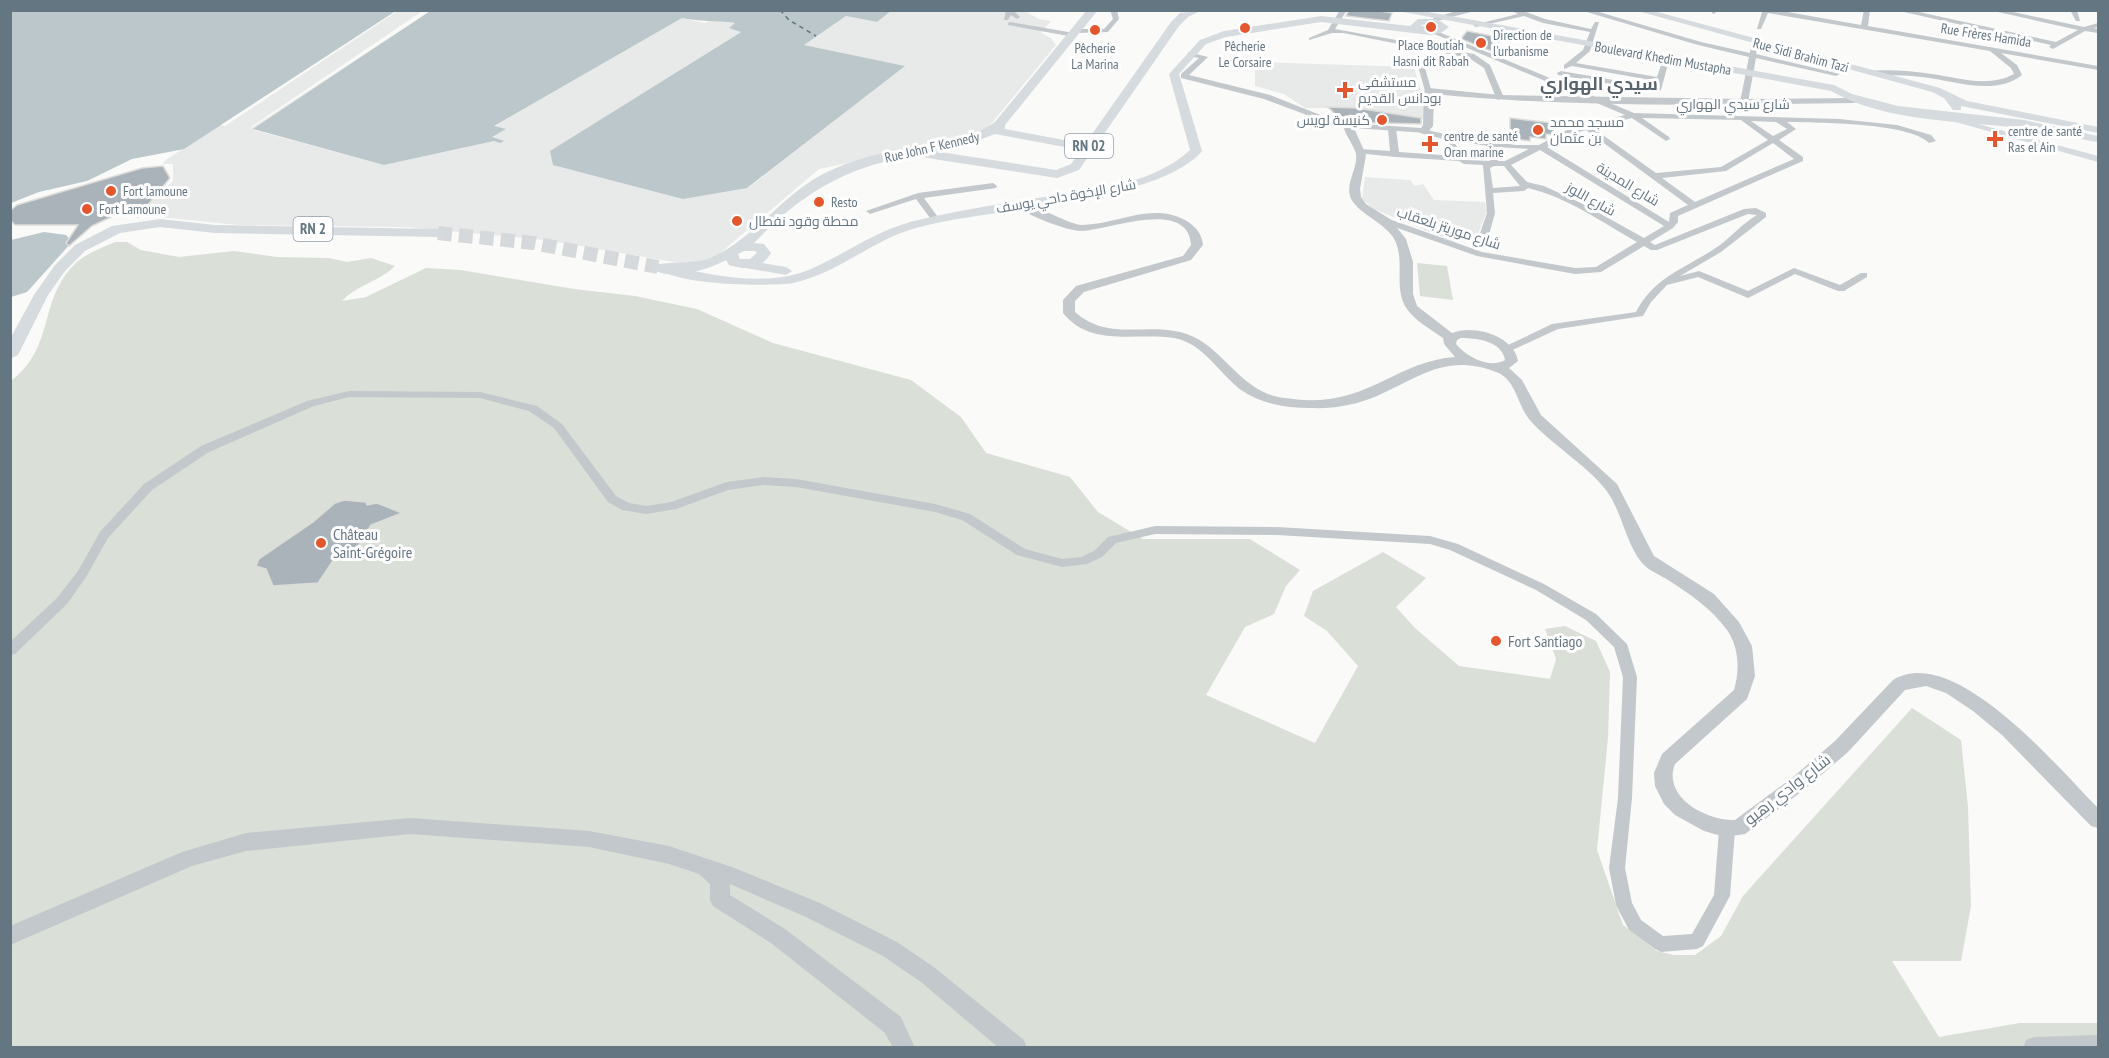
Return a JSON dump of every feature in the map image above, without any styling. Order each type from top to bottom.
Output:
[{"type":"main road","name":"Rue John F Kennedy","points":[[740,257],[768,221],[817,180],[842,169],[887,157],[981,137],[999,125],[1093,10]]},
{"type":"main road","points":[[1175,24],[1177,17],[1175,10],[1200,11]]},
{"type":"main road","name":"Boulevard Khedim Mustapha","points":[[1396,10],[1437,24],[1476,25],[1834,88],[1854,100],[2035,126]]},
{"type":"main road","name":"Rue Sidi Brahim Tazi","points":[[1638,10],[1936,90],[1954,104],[2098,130]]},
{"type":"main road","points":[[1175,24],[1184,15],[1200,11]]},
{"type":"main road","name":"شارع الإخوة داحي يوسف","points":[[658,267],[722,279],[768,280],[806,276],[876,238],[936,220],[1141,182],[1192,156],[1197,147],[1174,77],[1191,54],[1210,37],[1342,15],[1396,27],[1437,24]]},
{"type":"main road","name":"RN 02","points":[[887,157],[923,154],[954,157],[1057,174],[1075,167],[1175,24]]},
{"type":"main road","points":[[1834,88],[1954,104],[1994,117],[2098,140]]},
{"type":"main road","points":[[1926,112],[2098,159]]},
{"type":"main road","points":[[1994,117],[2020,115]]},
{"type":"main road","points":[[999,125],[999,131],[1007,134],[1088,148]]},
{"type":"main road","points":[[947,145],[943,152],[954,157]]},
{"type":"main road","points":[[658,267],[705,269],[761,252],[760,234],[768,221]]},
{"type":"main road","name":"RN 2","points":[[10,355],[41,295],[69,258],[105,238],[130,230],[188,226],[438,233]]},
{"type":"main road","name":"شارع الإخوة داحي يوسف","points":[[761,252],[777,265],[788,268],[811,267],[833,262]]},
{"type":"main road","name":"شارع الإخوة داحي يوسف","points":[[740,257],[796,272],[833,262]]},
{"type":"street","points":[[1008,22],[1077,31],[1106,31],[1116,19],[1113,10]]},
{"type":"street","points":[[1437,24],[1474,10]]},
{"type":"street","points":[[1513,10],[1593,31]]},
{"type":"street","points":[[1583,10],[1600,17],[1836,74]]},
{"type":"street","points":[[1814,19],[1816,10]]},
{"type":"street","points":[[1864,27],[1867,10]]},
{"type":"street","points":[[1898,10],[2058,45]]},
{"type":"street","points":[[1992,10],[2084,29],[2098,27]]},
{"type":"street","points":[[2033,10],[2098,27]]},
{"type":"street","points":[[2073,10],[2078,20]]},
{"type":"street","points":[[1008,22],[1019,23],[1022,20],[1009,11]]},
{"type":"street","points":[[1008,22],[1009,11]]},
{"type":"street","points":[[1759,28],[1765,11]]},
{"type":"street","name":"Rue Frères Hamida","points":[[1765,11],[2098,68]]},
{"type":"street","points":[[1476,25],[1523,14]]},
{"type":"street","points":[[1330,31],[1342,15]]},
{"type":"street","points":[[2016,34],[2018,16]]},
{"type":"street","points":[[1551,80],[1590,45],[1593,31],[1600,17]]},
{"type":"street","points":[[1018,18],[1077,31]]},
{"type":"street","points":[[1437,24],[1551,80],[1633,116],[1666,139]]},
{"type":"street","points":[[2050,58],[2049,48],[2084,29]]},
{"type":"street","points":[[1311,39],[1330,31],[1361,34],[1471,56],[1487,68],[1500,98]]},
{"type":"street","points":[[1744,102],[1755,43]]},
{"type":"street","points":[[1870,73],[1900,72],[1973,83],[2003,83],[2018,75],[2014,67],[1989,48]]},
{"type":"street","points":[[1191,54],[1203,57],[1184,76],[1267,98],[1335,122]]},
{"type":"street","points":[[1656,95],[1667,59]]},
{"type":"street","points":[[1571,64],[1660,80]]},
{"type":"street","points":[[1420,68],[1429,91],[1428,126],[1423,131]]},
{"type":"street","points":[[1561,73],[1656,95]]},
{"type":"street","points":[[1429,91],[1500,98],[1595,99],[1656,95],[1744,102],[1854,100]]},
{"type":"street","name":"شارع سيدي الهواري","points":[[1361,151],[1488,165],[1506,164],[1572,131],[1633,116],[1745,120],[1802,118],[1872,123],[1897,127],[1928,137],[1932,141]]},
{"type":"street","points":[[1654,176],[1723,169],[1792,129],[1778,119]]},
{"type":"street","points":[[1587,127],[1695,206],[1800,159],[1745,120]]},
{"type":"street","points":[[1464,161],[1446,137],[1423,131],[1358,124],[1349,128],[1361,151],[1354,189],[1356,197],[1362,206],[1386,221],[1404,247],[1407,294],[1412,308],[1446,334],[1451,345],[1471,361]]},
{"type":"street","points":[[1392,129],[1395,155]]},
{"type":"street","points":[[1458,139],[1540,147]]},
{"type":"street","points":[[1482,242],[1491,213],[1486,167],[1494,162],[1492,144]]},
{"type":"street","name":"شارع المدينة","points":[[1540,147],[1670,226]]},
{"type":"street","name":"شارع اللوز","points":[[1506,164],[1524,184],[1541,188],[1578,205],[1644,244]]},
{"type":"street","points":[[1488,191],[1524,188],[1524,184]]},
{"type":"street","points":[[870,211],[918,196],[993,186]]},
{"type":"street","points":[[918,196],[936,220]]},
{"type":"street","points":[[1047,200],[1048,212],[1066,226]]},
{"type":"street","points":[[1018,205],[1066,226],[1092,227],[1129,217],[1154,215],[1184,224],[1193,232],[1197,241],[1191,254],[1180,261],[1093,284],[1075,292],[1069,300],[1067,309],[1074,319],[1085,327],[1110,333],[1167,333],[1191,339],[1204,345],[1257,394],[1280,401],[1308,404],[1355,399],[1401,376],[1451,345]]},
{"type":"street","name":"شارع موريتز بلعقاب","points":[[1386,221],[1479,254],[1575,271],[1598,270],[1644,244],[1670,226],[1674,222],[1673,215],[1695,206]]},
{"type":"street","points":[[1401,376],[1445,360],[1471,361],[1495,366],[1505,365],[1510,354],[1556,326],[1640,314],[1646,300],[1660,283],[1719,249],[1763,215],[1747,211],[1662,247],[1654,248],[1644,244]]},
{"type":"street","points":[[1660,283],[1679,281],[1699,274],[1748,295],[1790,272],[1798,272],[1841,289],[1864,275]]},
{"type":"street","points":[[1420,315],[1464,334],[1485,337],[1510,354]]},
{"type":"street","points":[[1451,345],[1451,338],[1464,334]]},
{"type":"street","name":"شارع وادي رهيو","points":[[1510,354],[1520,370],[1534,409],[1552,432]]},
{"type":"street","name":"شارع وادي رهيو","points":[[1495,366],[1514,376],[1532,414],[1612,487],[1648,560],[1708,598],[1733,626],[1744,646],[1747,676],[1741,694],[1668,759],[1662,770],[1666,789],[1683,811],[1706,825],[1727,830],[1743,825],[1855,734],[1898,687],[1911,679],[1944,684],[1981,706],[2012,733],[2098,820]]},
{"type":"street","points":[[10,650],[62,601],[82,574],[104,535],[128,507],[172,469],[205,449],[327,397],[349,394],[480,395],[533,408],[558,426],[607,492],[626,507],[646,510],[672,506],[727,486],[764,482],[796,483],[935,507],[966,517],[1021,552],[1043,560],[1062,562],[1083,561],[1098,554],[1112,540],[1155,530],[1343,534],[1430,540],[1454,547],[1540,587],[1591,617],[1620,644],[1630,677],[1625,798],[1617,868],[1624,905],[1635,925],[1661,944],[1697,941],[1722,896],[1727,830]]},
{"type":"street","points":[[10,936],[189,858],[268,838],[410,826],[589,839],[636,847],[698,865],[804,906],[890,949],[928,975],[1016,1047]]},
{"type":"street","points":[[698,865],[720,880],[720,900],[778,936],[893,1025],[904,1047]]},
{"type":"street","points":[[2034,1047],[2098,1047]]},
{"type":"shaded area","points":[[11,11],[396,11],[184,149],[132,159],[87,181],[39,192],[11,203]]},
{"type":"shaded area","points":[[396,11],[430,11],[254,130],[384,165],[494,141],[500,143],[491,137],[505,129],[493,127],[682,18],[705,23],[713,19],[737,24],[730,28],[742,31],[550,151],[748,188],[904,66],[804,45],[846,16],[877,22],[891,11],[1025,11],[1039,19],[1051,21],[1041,33],[1051,38],[1056,45],[986,130],[971,138],[819,169],[718,255],[701,262],[680,263],[545,240],[406,227],[238,225],[149,216],[148,205],[173,181],[173,164],[162,164],[167,159]]},
{"type":"shaded area","points":[[430,11],[891,11],[877,22],[846,16],[804,45],[905,66],[747,188],[683,199],[553,165],[550,151],[741,32],[729,28],[735,23],[682,18],[494,126],[506,129],[492,137],[504,141],[500,143],[494,141],[384,165],[253,129]]},
{"type":"shaded area","name":"مستشفى بودانس القديم","points":[[1255,62],[1414,67],[1425,106],[1424,119],[1356,108],[1305,108],[1284,94],[1255,86]]},
{"type":"shaded area","points":[[1365,177],[1410,180],[1415,186],[1423,184],[1434,200],[1485,202],[1487,211],[1475,241],[1454,242],[1374,209],[1362,199]]},
{"type":"shaded area","points":[[44,232],[66,235],[72,242],[27,292],[11,297],[11,240]]},
{"type":"shaded area","points":[[115,242],[127,242],[141,250],[179,257],[234,251],[277,257],[329,258],[347,262],[371,258],[395,266],[342,301],[366,297],[426,268],[460,270],[574,289],[635,296],[697,309],[773,343],[911,380],[961,417],[986,453],[1070,477],[1098,512],[1143,539],[1250,539],[1300,570],[1286,586],[1274,614],[1245,627],[1206,695],[1315,743],[1358,666],[1327,631],[1304,616],[1313,591],[1383,552],[1426,578],[1396,607],[1415,628],[1459,666],[1550,679],[1556,659],[1545,629],[1565,626],[1596,641],[1610,672],[1608,738],[1597,850],[1623,925],[1657,951],[1674,955],[1695,955],[1721,936],[1743,896],[1912,708],[1961,740],[1968,807],[1971,906],[1961,961],[1892,961],[1939,1037],[2020,1023],[2098,1023],[2098,1048],[11,1048],[11,381],[25,368],[34,354],[54,296],[71,268],[86,256]]},
{"type":"shaded area","points":[[1417,263],[1447,266],[1453,300],[1420,296]]},
{"type":"pier","points":[[399,10],[225,126],[221,125],[396,11]]},
{"type":"pier","points":[[424,10],[430,11],[250,129],[251,127]]},
{"type":"building","points":[[1349,10],[1375,10],[1392,13],[1389,21],[1346,16]]},
{"type":"building","name":"Direction de l'urbanisme","points":[[1467,31],[1502,38],[1496,50],[1491,51],[1461,39]]},
{"type":"building","name":"كنيسة لويس","points":[[1328,107],[1356,108],[1421,118],[1421,124],[1343,122]]},
{"type":"building","name":"مسجد محمد بن عثمان","points":[[1510,118],[1552,123],[1554,135],[1546,134],[1546,139],[1530,137],[1530,141],[1510,138]]},
{"type":"building","name":"Fort lamoune","points":[[163,166],[170,178],[138,217],[130,208],[92,226],[69,246],[66,243],[78,225],[15,225],[10,220],[10,211],[17,205],[142,168]]},
{"type":"building","name":"Château Saint-Grégoire","points":[[344,500],[366,502],[367,505],[377,503],[402,513],[371,525],[356,549],[339,552],[318,583],[273,586],[266,569],[256,566],[259,559],[313,522],[335,503]]},
{"type":"ferry route","points":[[780,10],[789,20],[816,36]]},
{"type":"tunnel","points":[[438,233],[533,243],[658,267]]},
{"type":"place","name":"Place Boutiah Hasni dit Rabah","points":[[1431,27]]},
{"type":"place","name":"Pêcherie Le Corsaire","points":[[1245,28]]},
{"type":"place","name":"Pêcherie La Marina","points":[[1095,30]]},
{"type":"place","name":"Direction de l'urbanisme","points":[[1481,43]]},
{"type":"place","name":"مستشفى بودانس القديم","points":[[1345,90]]},
{"type":"place","name":"كنيسة لويس","points":[[1382,120]]},
{"type":"place","name":"مسجد محمد بن عثمان","points":[[1538,130]]},
{"type":"place","name":"centre de santé Ras el Ain","points":[[1995,139]]},
{"type":"place","name":"centre de santé Oran marine","points":[[1430,144]]},
{"type":"place","name":"Fort lamoune","points":[[111,191]]},
{"type":"place","name":"Resto","points":[[819,202]]},
{"type":"place","name":"Fort Lamoune","points":[[87,209]]},
{"type":"place","name":"محطة وقود نفطال","points":[[737,221]]},
{"type":"place","name":"Château Saint-Grégoire","points":[[321,543]]},
{"type":"place","name":"Fort Santiago","points":[[1496,641]]},
{"type":"district","name":"سيدي الهواري","points":[[1599,84]]}]
